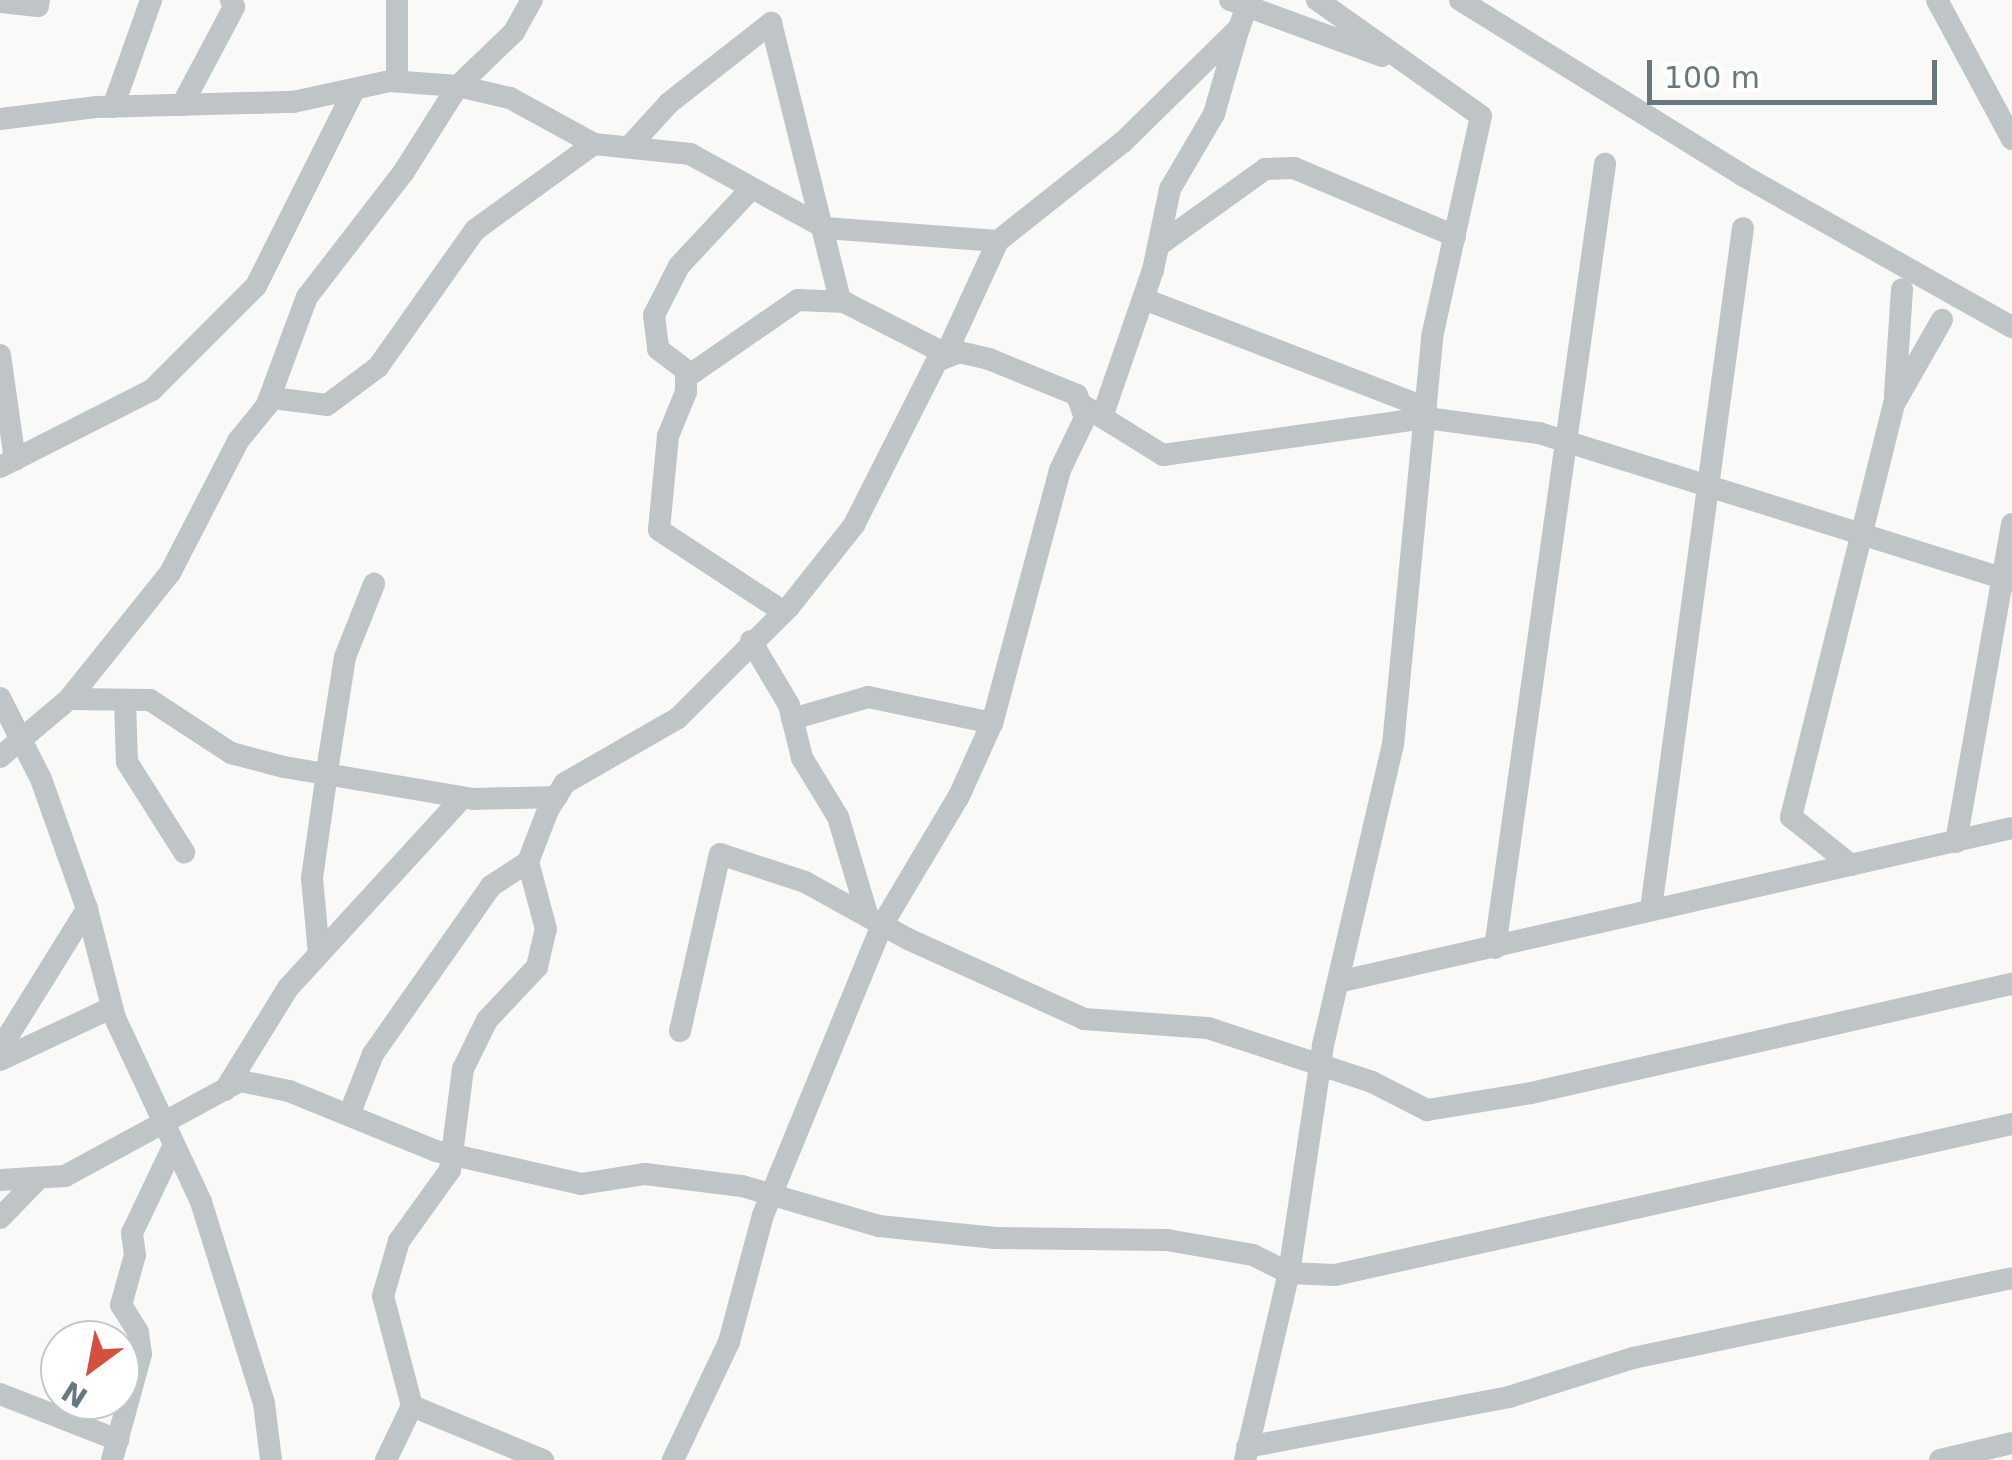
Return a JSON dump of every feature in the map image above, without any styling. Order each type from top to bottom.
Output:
[{"type":"street","points":[[0,2],[38,6],[39,0]]},
{"type":"street","points":[[113,106],[151,0]]},
{"type":"street","points":[[182,105],[234,7],[231,0]]},
{"type":"street","points":[[396,82],[398,0]]},
{"type":"street","points":[[266,406],[306,297],[403,173],[458,86],[514,32],[532,0]]},
{"type":"street","points":[[1317,0],[1482,116],[1432,337],[1393,745],[1338,982],[1321,1064],[1289,1273],[1246,1453],[1509,1397],[1634,1358],[2012,1278]]},
{"type":"street","points":[[1460,0],[1742,175],[2012,327]]},
{"type":"street","points":[[1937,0],[2012,139]]},
{"type":"street","points":[[1241,8],[1411,67]]},
{"type":"street","points":[[349,1115],[373,1054],[491,886],[528,862],[565,783],[678,718],[784,612],[854,524],[930,373],[946,354],[998,241],[1123,142],[1241,8]]},
{"type":"street","points":[[673,1460],[729,1342],[772,1195],[875,921],[959,796],[992,722],[1060,470],[1093,412],[1144,298],[1170,189],[1214,114],[1241,8]]},
{"type":"street","points":[[628,148],[669,103],[772,22],[816,224],[845,302]]},
{"type":"street","points":[[0,119],[113,106],[293,102],[396,82],[458,86],[510,98],[594,144],[690,154],[816,224],[998,241]]},
{"type":"street","points":[[0,355],[7,463],[152,390],[256,286],[354,90]]},
{"type":"street","points":[[0,757],[21,734],[69,700],[183,554],[216,477],[273,398],[327,405],[378,367],[476,230],[594,144]]},
{"type":"street","points":[[1495,948],[1562,440],[1605,164]]},
{"type":"street","points":[[1159,244],[1265,169],[1294,168],[1455,236]]},
{"type":"street","points":[[750,190],[679,266],[654,314],[658,349],[691,374],[743,343],[798,300],[845,302],[946,354],[989,359],[1077,395],[1093,412],[1163,455],[1426,413]]},
{"type":"street","points":[[1651,909],[1704,488],[1742,228]]},
{"type":"street","points":[[1852,865],[1791,817],[1858,533],[1894,404],[1902,289]]},
{"type":"street","points":[[1144,298],[1426,413],[1562,440],[1704,488],[2007,580]]},
{"type":"street","points":[[1894,404],[1942,320]]},
{"type":"street","points":[[686,370],[686,392],[668,436],[659,530],[784,612]]},
{"type":"street","points":[[1956,842],[2007,580],[2012,524]]},
{"type":"street","points":[[319,954],[312,878],[326,775],[345,657],[374,584]]},
{"type":"street","points":[[752,641],[792,719],[802,758],[838,817],[875,921]]},
{"type":"street","points":[[792,719],[868,697],[992,722]]},
{"type":"street","points":[[0,698],[21,734],[88,909],[112,1008],[166,1125],[172,1149],[201,1202],[236,1301],[264,1403],[271,1460]]},
{"type":"street","points":[[69,700],[150,700],[231,753],[326,775],[462,798],[556,797]]},
{"type":"street","points":[[124,700],[127,762],[184,852]]},
{"type":"street","points":[[225,1090],[288,988],[462,798]]},
{"type":"street","points":[[1338,982],[2012,828]]},
{"type":"street","points":[[680,1031],[720,854],[805,882],[875,921],[1084,1020],[1208,1028],[1321,1064],[1427,1110],[1531,1093],[2012,984]]},
{"type":"street","points":[[386,1460],[412,1406],[383,1296],[399,1241],[450,1170],[463,1069],[487,1020],[536,966],[546,930],[528,862]]},
{"type":"street","points":[[0,1049],[88,909]]},
{"type":"street","points":[[0,1060],[112,1008]]},
{"type":"street","points":[[0,1180],[65,1176],[240,1082],[289,1091],[452,1154],[581,1184],[645,1174],[772,1195],[879,1226],[995,1238],[1166,1240],[1254,1255],[1289,1273],[1335,1275],[2012,1124]]},
{"type":"street","points":[[0,1394],[115,1450],[141,1354],[138,1332],[121,1305],[134,1255],[132,1233],[172,1149]]},
{"type":"street","points":[[0,1218],[39,1178]]},
{"type":"street","points":[[412,1406],[543,1460]]},
{"type":"street","points":[[1940,1460],[2012,1443]]}]
